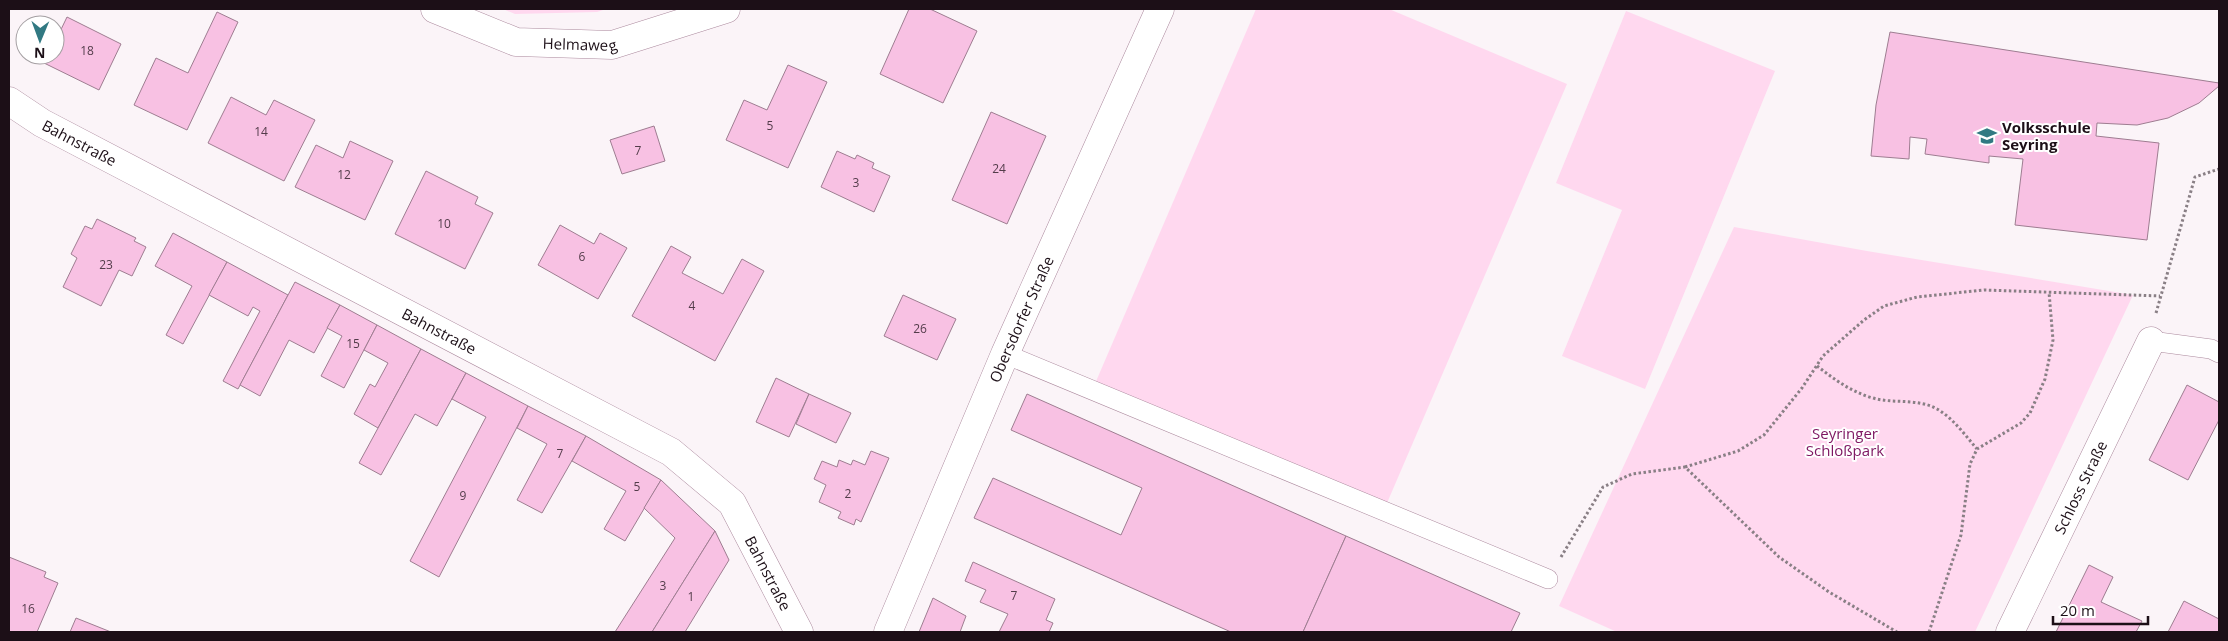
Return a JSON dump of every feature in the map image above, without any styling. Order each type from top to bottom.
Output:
[{"type":"street","name":"Helmaweg","points":[[435,9],[516,42],[612,46],[726,9]]},
{"type":"street","name":"Obersdorfer Straße","points":[[888,632],[1005,354],[1160,9]]},
{"type":"street","name":"Bahnstraße","points":[[9,101],[42,123],[671,452],[732,503],[799,632]]},
{"type":"street","name":"Schloss Straße","points":[[2010,632],[2151,341]]},
{"type":"lane","points":[[2151,341],[2211,349],[2219,353]]},
{"type":"lane","points":[[1005,354],[1548,579]]},
{"type":"path","points":[[2151,341],[2160,296],[2194,177],[2219,169]]},
{"type":"path","points":[[1548,579],[1603,487],[1632,474],[1686,467],[1738,451],[1764,435],[1823,356],[1864,320],[1884,306],[1917,297],[1984,290],[2160,296]]},
{"type":"path","points":[[1930,632],[1960,535],[1970,464],[1977,449],[2021,423],[2030,413],[2045,379],[2053,340],[2049,292]]},
{"type":"path","points":[[1817,366],[1841,384],[1873,398],[1909,402],[1936,408],[1958,426],[1977,449]]},
{"type":"path","points":[[1686,467],[1779,557],[1829,592],[1897,632]]},
{"type":"green space","points":[[503,9],[606,9],[597,12],[515,14]]},
{"type":"green space","points":[[1256,9],[1389,9],[1567,84],[1381,517],[1091,393]]},
{"type":"green space","points":[[1626,11],[1775,71],[1645,389],[1562,356],[1622,210],[1556,183]]},
{"type":"green space","name":"Seyringer Schloßpark","points":[[1734,227],[2133,295],[1975,632],[1617,632],[1559,606]]},
{"type":"building","points":[[909,9],[930,9],[977,31],[943,103],[880,74]]},
{"type":"building","points":[[217,12],[238,22],[187,130],[134,105],[156,58],[188,73]]},
{"type":"building","points":[[67,17],[121,44],[99,90],[48,65],[65,65],[65,21]]},
{"type":"building","name":"Volksschule Seyring","points":[[1890,32],[2219,83],[2219,86],[2199,103],[2168,118],[2137,125],[2097,123],[2096,136],[2159,143],[2147,240],[2015,225],[2023,159],[1989,156],[1989,163],[1925,154],[1927,139],[1910,137],[1909,159],[1871,156],[1876,105]]},
{"type":"building","points":[[788,65],[827,82],[788,168],[726,140],[744,100],[767,110]]},
{"type":"building","points":[[231,97],[266,115],[274,100],[315,120],[284,181],[208,143]]},
{"type":"building","points":[[991,112],[1046,136],[1007,224],[952,200]]},
{"type":"building","points":[[654,126],[665,161],[622,174],[610,140]]},
{"type":"building","points":[[350,141],[393,161],[365,220],[295,187],[316,145],[343,158]]},
{"type":"building","points":[[837,151],[855,159],[857,155],[874,163],[872,168],[890,176],[874,212],[821,187]]},
{"type":"building","points":[[426,171],[478,197],[475,204],[493,213],[465,269],[395,234]]},
{"type":"building","points":[[97,219],[136,238],[134,241],[146,247],[132,276],[119,270],[101,306],[63,287],[77,258],[71,254],[85,226],[92,229]]},
{"type":"building","points":[[560,225],[594,244],[600,233],[627,248],[598,299],[538,265]]},
{"type":"building","points":[[173,233],[227,262],[183,344],[166,335],[192,286],[155,266]]},
{"type":"building","points":[[671,246],[691,257],[682,273],[723,294],[742,259],[764,271],[715,361],[632,316]]},
{"type":"building","points":[[227,262],[288,295],[238,389],[223,381],[260,311],[253,307],[248,316],[209,295]]},
{"type":"building","points":[[295,282],[340,305],[314,353],[289,340],[260,396],[240,385]]},
{"type":"building","points":[[903,295],[956,319],[937,360],[884,336]]},
{"type":"building","points":[[340,305],[377,325],[344,388],[321,376],[342,336],[327,328]]},
{"type":"building","points":[[377,325],[421,349],[378,428],[354,414],[370,384],[375,387],[388,363],[364,350]]},
{"type":"building","points":[[421,349],[466,373],[437,426],[415,414],[381,475],[359,463]]},
{"type":"building","points":[[466,373],[528,406],[439,577],[410,561],[486,417],[452,399]]},
{"type":"building","points":[[776,378],[809,394],[789,437],[756,422]]},
{"type":"building","points":[[2187,385],[2219,402],[2219,420],[2188,480],[2149,460]]},
{"type":"building","points":[[809,394],[851,413],[836,443],[796,424]]},
{"type":"building","points":[[1027,394],[1346,536],[1303,632],[1231,632],[974,518],[993,478],[1121,535],[1142,488],[1011,430]]},
{"type":"building","points":[[528,406],[586,436],[542,513],[517,500],[547,444],[517,428]]},
{"type":"building","points":[[586,436],[661,480],[625,541],[604,529],[626,491],[572,461]]},
{"type":"building","points":[[871,451],[889,458],[861,522],[856,519],[854,525],[838,518],[841,512],[819,502],[826,485],[814,479],[822,461],[837,467],[839,460],[851,465],[853,460],[865,465]]},
{"type":"building","points":[[661,480],[715,531],[652,632],[615,632],[675,538],[644,508]]},
{"type":"building","points":[[715,531],[729,560],[685,632],[652,632]]},
{"type":"building","points":[[1346,536],[1520,613],[1511,632],[1303,632]]},
{"type":"building","points":[[9,557],[46,572],[44,577],[58,583],[37,632],[9,632]]},
{"type":"building","points":[[973,562],[1055,599],[1046,620],[1053,623],[1049,632],[999,632],[1008,614],[980,602],[986,590],[965,581]]},
{"type":"building","points":[[2089,565],[2113,577],[2101,602],[2142,621],[2136,632],[2056,632]]},
{"type":"building","points":[[933,598],[966,616],[960,632],[919,632]]},
{"type":"building","points":[[2184,601],[2219,619],[2219,632],[2168,632]]},
{"type":"building","points":[[76,618],[111,632],[70,632]]},
{"type":"place","name":"Volksschule Seyring","points":[[1987,136]]}]
